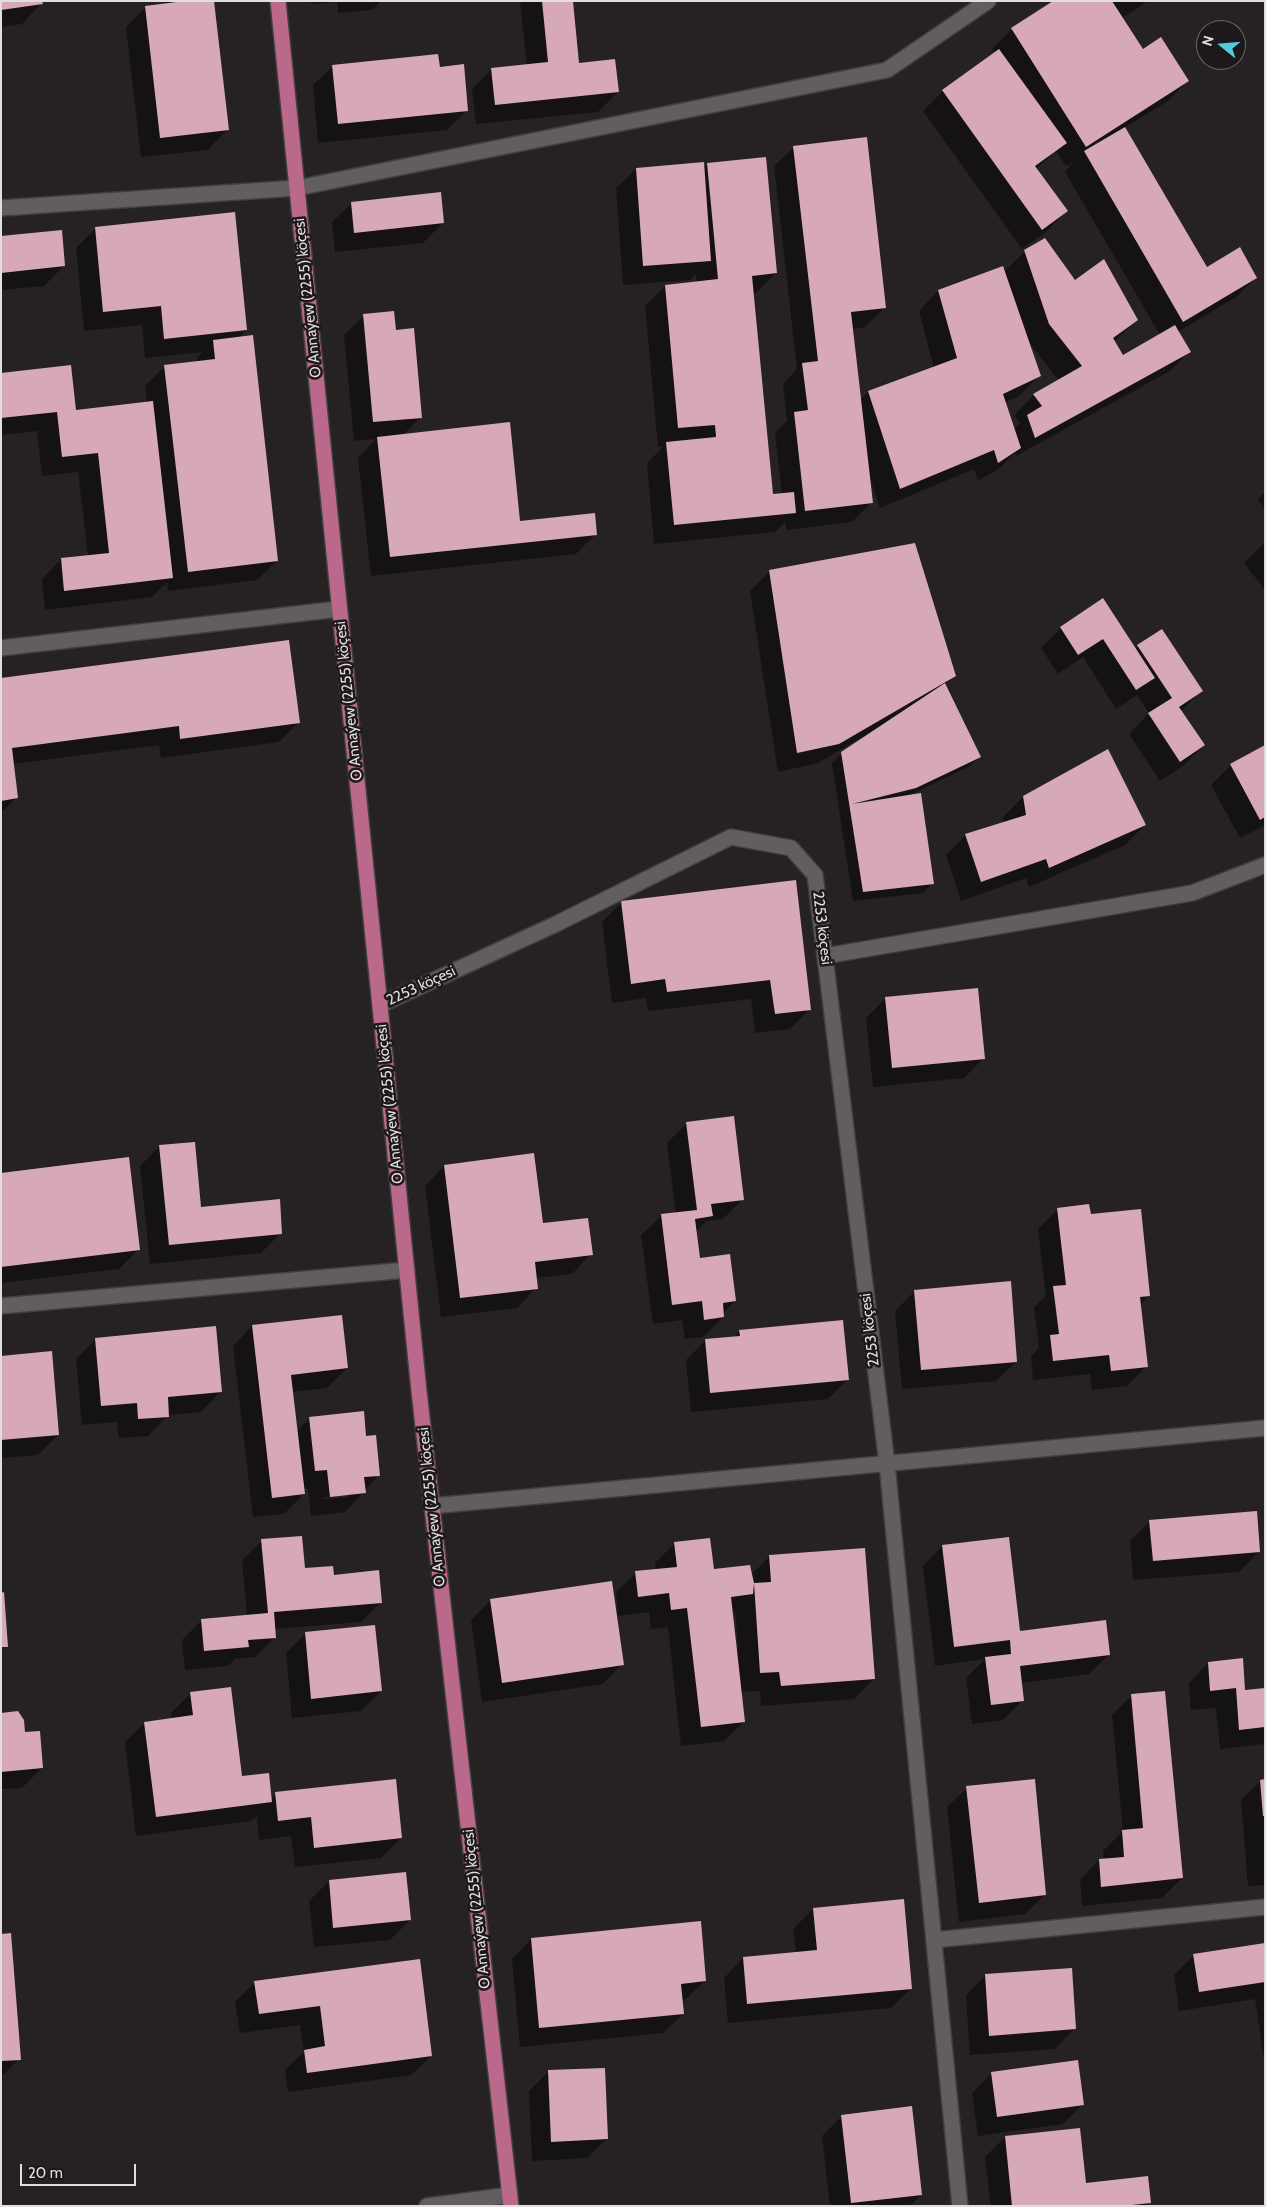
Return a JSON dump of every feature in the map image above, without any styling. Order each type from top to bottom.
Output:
[{"type":"main road","name":"O Annaýew (2255) köçesi","points":[[278,1],[407,1270],[510,2200]]},
{"type":"street","points":[[1,208],[296,188],[887,70],[988,1]]},
{"type":"street","points":[[1,648],[340,609]]},
{"type":"street","name":"2253 köçesi","points":[[380,1005],[556,924],[731,837],[792,848],[815,875],[887,1464],[960,2206]]},
{"type":"street","points":[[825,956],[1192,893],[1265,865]]},
{"type":"street","points":[[1,1306],[407,1270]]},
{"type":"street","points":[[432,1506],[1265,1428]]},
{"type":"street","points":[[934,1940],[1265,1907]]},
{"type":"street","points":[[427,2206],[510,2200]]},
{"type":"building","points":[[1,1],[42,1],[43,4],[1,10]]},
{"type":"building","points":[[184,1],[214,1],[229,130],[160,138],[145,6]]},
{"type":"building","points":[[542,1],[573,1],[579,63],[615,59],[619,92],[495,105],[491,68],[548,62]]},
{"type":"building","points":[[1053,1],[1112,1],[1143,49],[1161,37],[1189,81],[1086,147],[1011,28]]},
{"type":"building","points":[[999,49],[1067,143],[1035,166],[1068,211],[1042,230],[942,90]]},
{"type":"building","points":[[438,54],[440,67],[464,64],[468,111],[338,124],[332,65]]},
{"type":"building","points":[[1125,127],[1207,267],[1240,247],[1257,278],[1183,322],[1084,151]]},
{"type":"building","points":[[867,137],[886,308],[851,312],[873,503],[805,511],[794,412],[808,410],[802,363],[818,361],[793,146]]},
{"type":"building","points":[[766,157],[777,273],[752,276],[773,494],[794,492],[796,513],[674,525],[666,442],[716,437],[715,425],[678,428],[665,285],[718,279],[707,163]]},
{"type":"building","points":[[704,162],[711,261],[643,266],[636,168]]},
{"type":"building","points":[[441,192],[444,223],[354,233],[351,202]]},
{"type":"building","points":[[235,212],[247,330],[164,339],[161,306],[103,312],[95,227]]},
{"type":"building","points":[[62,230],[65,266],[1,273],[1,236]]},
{"type":"building","points":[[1045,238],[1075,280],[1104,259],[1138,320],[1113,338],[1123,355],[1175,325],[1191,352],[1035,438],[1027,415],[1042,406],[1033,394],[1082,366],[1049,324],[1024,250]]},
{"type":"building","points":[[1003,266],[1041,376],[1003,394],[1021,448],[998,463],[994,450],[900,489],[868,391],[957,358],[938,290]]},
{"type":"building","points":[[394,311],[396,330],[414,328],[422,418],[373,422],[363,314]]},
{"type":"building","points":[[253,335],[278,561],[188,572],[164,365],[215,359],[213,340]]},
{"type":"building","points":[[71,365],[76,410],[153,401],[173,578],[64,591],[61,558],[109,553],[98,453],[62,457],[57,412],[1,418],[1,373]]},
{"type":"building","points":[[510,422],[520,521],[595,513],[597,535],[390,557],[377,437]]},
{"type":"building","points":[[915,543],[956,676],[839,744],[797,753],[769,570]]},
{"type":"building","points":[[1103,598],[1155,678],[1136,690],[1103,639],[1078,655],[1060,627]]},
{"type":"building","points":[[1162,629],[1203,691],[1179,707],[1205,745],[1180,762],[1148,713],[1172,698],[1137,645]]},
{"type":"building","points":[[289,640],[300,723],[180,739],[179,726],[12,748],[18,798],[1,801],[1,678]]},
{"type":"building","points":[[945,683],[981,757],[916,788],[852,804],[921,793],[934,884],[863,892],[841,752]]},
{"type":"building","points":[[1265,745],[1265,817],[1260,820],[1230,764]]},
{"type":"building","points":[[1108,749],[1146,825],[1049,868],[1046,859],[981,882],[965,834],[1026,815],[1023,796]]},
{"type":"building","points":[[796,880],[811,1010],[775,1014],[770,980],[667,992],[665,979],[631,984],[621,901]]},
{"type":"building","points":[[978,988],[985,1059],[892,1068],[885,997]]},
{"type":"building","points":[[734,1116],[744,1200],[711,1204],[713,1216],[695,1219],[700,1258],[730,1254],[736,1301],[723,1303],[724,1317],[704,1320],[702,1301],[672,1305],[661,1214],[697,1210],[686,1122]]},
{"type":"building","points":[[195,1142],[201,1207],[280,1199],[282,1234],[169,1245],[159,1145]]},
{"type":"building","points":[[534,1153],[543,1223],[588,1218],[593,1255],[535,1262],[538,1289],[460,1298],[444,1165]]},
{"type":"building","points":[[129,1157],[140,1250],[1,1267],[1,1173]]},
{"type":"building","points":[[1089,1204],[1091,1214],[1141,1209],[1150,1296],[1140,1297],[1148,1367],[1111,1371],[1109,1355],[1053,1361],[1050,1335],[1059,1334],[1053,1286],[1066,1285],[1057,1208]]},
{"type":"building","points":[[1011,1281],[1017,1362],[921,1370],[914,1290]]},
{"type":"building","points":[[342,1315],[348,1368],[291,1375],[305,1494],[272,1498],[252,1325]]},
{"type":"building","points":[[843,1320],[849,1380],[710,1393],[705,1339],[740,1336],[739,1330]]},
{"type":"building","points":[[216,1326],[222,1392],[168,1397],[169,1417],[138,1419],[137,1403],[101,1406],[95,1338]]},
{"type":"building","points":[[52,1351],[59,1435],[1,1440],[1,1356]]},
{"type":"building","points":[[364,1411],[366,1436],[376,1435],[380,1476],[364,1477],[366,1493],[330,1497],[327,1470],[315,1471],[309,1417]]},
{"type":"building","points":[[1257,1511],[1260,1552],[1153,1561],[1149,1520]]},
{"type":"building","points":[[302,1536],[305,1568],[333,1566],[334,1575],[379,1570],[382,1603],[274,1612],[276,1638],[248,1640],[249,1647],[204,1651],[201,1619],[268,1613],[261,1539]]},
{"type":"building","points":[[1009,1537],[1020,1631],[1106,1620],[1110,1655],[1020,1666],[1024,1701],[991,1705],[985,1657],[1011,1654],[1010,1640],[954,1647],[942,1545]]},
{"type":"building","points":[[710,1538],[714,1569],[750,1565],[754,1583],[753,1594],[731,1597],[745,1722],[701,1727],[687,1608],[671,1610],[669,1593],[638,1597],[635,1571],[677,1567],[674,1542]]},
{"type":"building","points":[[865,1548],[875,1679],[781,1686],[779,1672],[760,1673],[754,1583],[771,1582],[769,1555]]},
{"type":"building","points":[[612,1581],[624,1665],[502,1683],[490,1599]]},
{"type":"building","points":[[4,1592],[8,1647],[1,1647],[1,1593]]},
{"type":"building","points":[[375,1625],[382,1691],[311,1699],[305,1632]]},
{"type":"building","points":[[1243,1658],[1245,1690],[1265,1688],[1265,1727],[1239,1730],[1236,1688],[1210,1691],[1208,1662]]},
{"type":"building","points":[[231,1687],[242,1776],[269,1773],[272,1802],[156,1817],[144,1722],[193,1715],[190,1692]]},
{"type":"building","points":[[1165,1691],[1183,1878],[1101,1887],[1099,1859],[1124,1857],[1122,1830],[1143,1828],[1131,1694]]},
{"type":"building","points":[[18,1711],[24,1720],[25,1732],[40,1731],[43,1768],[1,1772],[1,1713]]},
{"type":"building","points":[[396,1779],[402,1838],[314,1848],[311,1817],[278,1821],[275,1792]]},
{"type":"building","points":[[1035,1779],[1046,1895],[979,1903],[966,1786]]},
{"type":"building","points":[[1265,1779],[1265,1816],[1263,1816],[1260,1780]]},
{"type":"building","points":[[406,1872],[411,1920],[333,1928],[329,1880]]},
{"type":"building","points":[[904,1899],[912,1989],[747,2004],[743,1957],[817,1950],[813,1908]]},
{"type":"building","points":[[701,1921],[706,1981],[681,1984],[684,2014],[539,2028],[531,1938]]},
{"type":"building","points":[[11,1933],[21,2060],[1,2061],[1,1934]]},
{"type":"building","points":[[1265,1943],[1265,1982],[1199,1992],[1193,1954]]},
{"type":"building","points":[[420,1959],[432,2056],[307,2073],[304,2050],[325,2046],[320,2006],[259,2014],[254,1981]]},
{"type":"building","points":[[1072,1968],[1076,2029],[989,2036],[985,1974]]},
{"type":"building","points":[[1078,2060],[1084,2105],[997,2117],[991,2072]]},
{"type":"building","points":[[605,2068],[608,2139],[551,2142],[548,2070]]},
{"type":"building","points":[[912,2106],[922,2195],[851,2203],[841,2115]]},
{"type":"building","points":[[1080,2128],[1086,2183],[1148,2176],[1151,2203],[1122,2206],[1012,2206],[1005,2136]]}]
